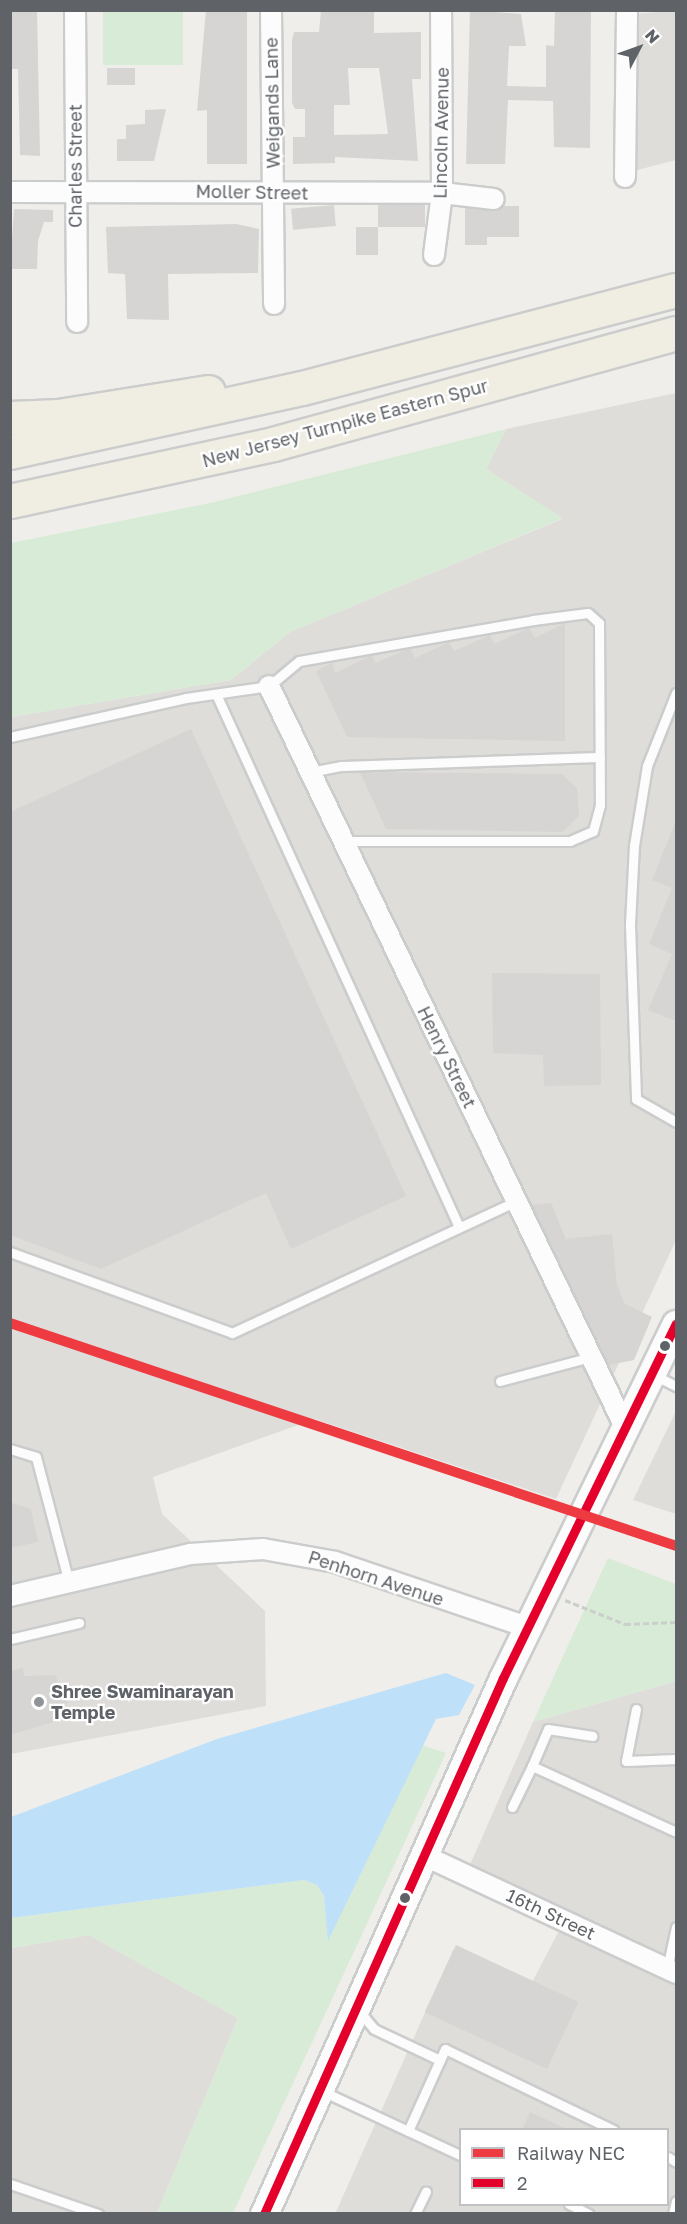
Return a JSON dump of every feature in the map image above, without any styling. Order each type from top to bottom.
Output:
[{"type":"highway","points":[[10,452],[371,371],[676,290]]},
{"type":"highway","name":"New Jersey Turnpike Eastern Spur","points":[[10,501],[263,447],[676,333]]},
{"type":"highway","points":[[600,354],[676,345]]},
{"type":"highway","points":[[10,418],[58,416],[371,371]]},
{"type":"main road","points":[[264,2214],[545,1589],[676,1324]]},
{"type":"street","name":"Charles Street","points":[[75,10],[77,322]]},
{"type":"street","name":"Weigands Lane","points":[[271,10],[274,304]]},
{"type":"street","name":"Lincoln Avenue","points":[[434,255],[442,193],[441,10]]},
{"type":"street","points":[[625,177],[627,10]]},
{"type":"street","name":"Moller Street","points":[[10,192],[75,190],[442,193],[494,199]]},
{"type":"street","name":"Henry Street","points":[[269,687],[625,1427]]},
{"type":"street","name":"Penhorn Avenue","points":[[10,1596],[204,1552],[278,1550],[335,1562],[527,1628]]},
{"type":"street","name":"16th Street","points":[[425,1856],[672,1971]]},
{"type":"lane","points":[[10,737],[216,694],[269,687],[299,661],[588,613],[599,623],[600,805],[592,831],[570,841],[343,841]]},
{"type":"lane","points":[[676,693],[647,766],[634,844],[630,925],[636,1099],[676,1122]]},
{"type":"lane","points":[[216,694],[459,1227]]},
{"type":"lane","points":[[310,772],[341,766],[600,757]]},
{"type":"lane","points":[[10,1252],[232,1333],[516,1201]]},
{"type":"lane","points":[[500,1381],[591,1357]]},
{"type":"lane","points":[[651,1374],[676,1386]]},
{"type":"lane","points":[[10,1449],[36,1458],[69,1582]]},
{"type":"lane","points":[[10,1639],[79,1623]]},
{"type":"lane","points":[[636,1709],[626,1761],[676,1759]]},
{"type":"lane","points":[[512,1807],[548,1729],[592,1736]]},
{"type":"lane","points":[[532,1766],[676,1832]]},
{"type":"lane","points":[[672,1971],[676,1927]]},
{"type":"lane","points":[[357,2007],[374,2029],[440,2060]]},
{"type":"lane","points":[[408,2131],[445,2049],[609,2128]]},
{"type":"lane","points":[[319,2090],[459,2155]]},
{"type":"lane","points":[[10,2184],[98,2214]]},
{"type":"lane","points":[[415,2214],[426,2191]]},
{"type":"lane","points":[[673,2214],[676,2201]]},
{"type":"lane","points":[[571,2206],[590,2214]]},
{"type":"path","points":[[545,1589],[593,1615],[625,1624],[676,1622]]},
{"type":"shaded area","points":[[676,11],[676,160],[626,173],[631,14]]},
{"type":"shaded area","points":[[676,393],[676,1240],[556,1499],[315,1419],[153,1477],[162,1514],[265,1611],[266,1706],[11,1754],[11,717],[231,680],[290,632],[562,519],[486,469],[506,429]]},
{"type":"shaded area","points":[[676,1411],[676,1514],[633,1500]]},
{"type":"shaded area","points":[[676,1681],[676,2213],[335,2214],[453,1950],[531,1984],[561,1927],[461,1885],[533,1722]]},
{"type":"shaded area","points":[[89,1935],[238,2018],[157,2213],[11,2214],[11,1948]]},
{"type":"green space","points":[[103,11],[183,11],[183,65],[103,65]]},
{"type":"green space","points":[[506,429],[486,469],[563,518],[290,632],[231,680],[11,717],[11,543],[210,503]]},
{"type":"green space","points":[[608,1558],[676,1584],[676,1681],[533,1722]]},
{"type":"green space","points":[[422,1745],[446,1753],[233,2213],[157,2213],[238,2018],[89,1935],[11,1948],[11,1918],[304,1880],[317,1885],[324,1896],[329,1939]]},
{"type":"water","points":[[446,1673],[475,1685],[459,1715],[436,1719],[328,1941],[324,1896],[317,1885],[304,1880],[11,1918],[11,1817],[217,1739]]},
{"type":"building","points":[[12,10],[37,10],[40,156],[20,155],[18,69],[10,69]]},
{"type":"building","points":[[206,10],[247,10],[247,164],[207,164],[207,110],[197,111]]},
{"type":"building","points":[[321,10],[374,10],[374,33],[421,32],[421,79],[412,79],[418,161],[335,157],[335,163],[293,164],[293,137],[305,137],[305,109],[295,109],[292,103],[292,40],[294,32],[319,32]],"holes":[[[348,68],[379,68],[388,134],[334,135],[334,105],[350,105]]]},
{"type":"building","points":[[470,10],[521,14],[526,46],[509,46],[507,86],[546,87],[546,45],[554,46],[555,10],[591,10],[590,148],[554,147],[553,101],[508,100],[505,164],[466,164]]},
{"type":"building","points":[[107,68],[135,68],[135,85],[107,85]]},
{"type":"building","points":[[166,109],[154,161],[117,161],[117,139],[126,139],[126,125],[145,124],[145,110]]},
{"type":"building","points":[[334,205],[336,226],[293,230],[291,209]]},
{"type":"building","points":[[378,205],[425,205],[425,227],[378,227]]},
{"type":"building","points":[[519,206],[519,237],[487,237],[487,245],[465,245],[465,208]]},
{"type":"building","points":[[14,209],[53,210],[53,222],[44,222],[38,241],[37,269],[10,269]]},
{"type":"building","points":[[236,224],[259,229],[258,273],[168,274],[169,320],[127,319],[125,274],[108,273],[106,227]]},
{"type":"building","points":[[356,227],[378,227],[378,255],[356,255]]},
{"type":"building","points":[[565,623],[565,741],[347,737],[316,671],[332,663],[335,673],[372,655],[375,663],[410,648],[415,658],[449,642],[454,651],[490,635],[494,644],[529,628],[535,638]]},
{"type":"building","points":[[191,729],[406,1196],[291,1249],[266,1193],[101,1269],[10,1235],[10,812]]},
{"type":"building","points":[[360,772],[562,774],[577,788],[579,816],[563,832],[386,829]]},
{"type":"building","points":[[676,821],[676,1021],[648,1010],[672,954],[649,944],[672,888],[652,880]]},
{"type":"building","points":[[492,973],[600,974],[601,1085],[544,1086],[543,1055],[493,1053]]},
{"type":"building","points":[[551,1203],[566,1239],[612,1234],[617,1285],[625,1304],[652,1317],[634,1360],[609,1365],[532,1205]]},
{"type":"building","points":[[10,1502],[31,1509],[38,1542],[10,1548]]},
{"type":"building","name":"Shree Swaminarayan Temple","points":[[23,1668],[24,1676],[55,1675],[68,1703],[62,1708],[64,1719],[10,1735],[10,1671]]},
{"type":"building","points":[[456,1945],[578,2002],[547,2069],[425,2012]]},
{"type":"building","points":[[530,2112],[565,2128],[523,2128]]},
{"type":"rail line","name":"NEC","points":[[10,1323],[676,1546]]},
{"type":"transit line","name":"2","points":[[264,2214],[503,1678],[676,1324]]},
{"type":"place","name":"Shree Swaminarayan Temple","points":[[39,1702]]}]
